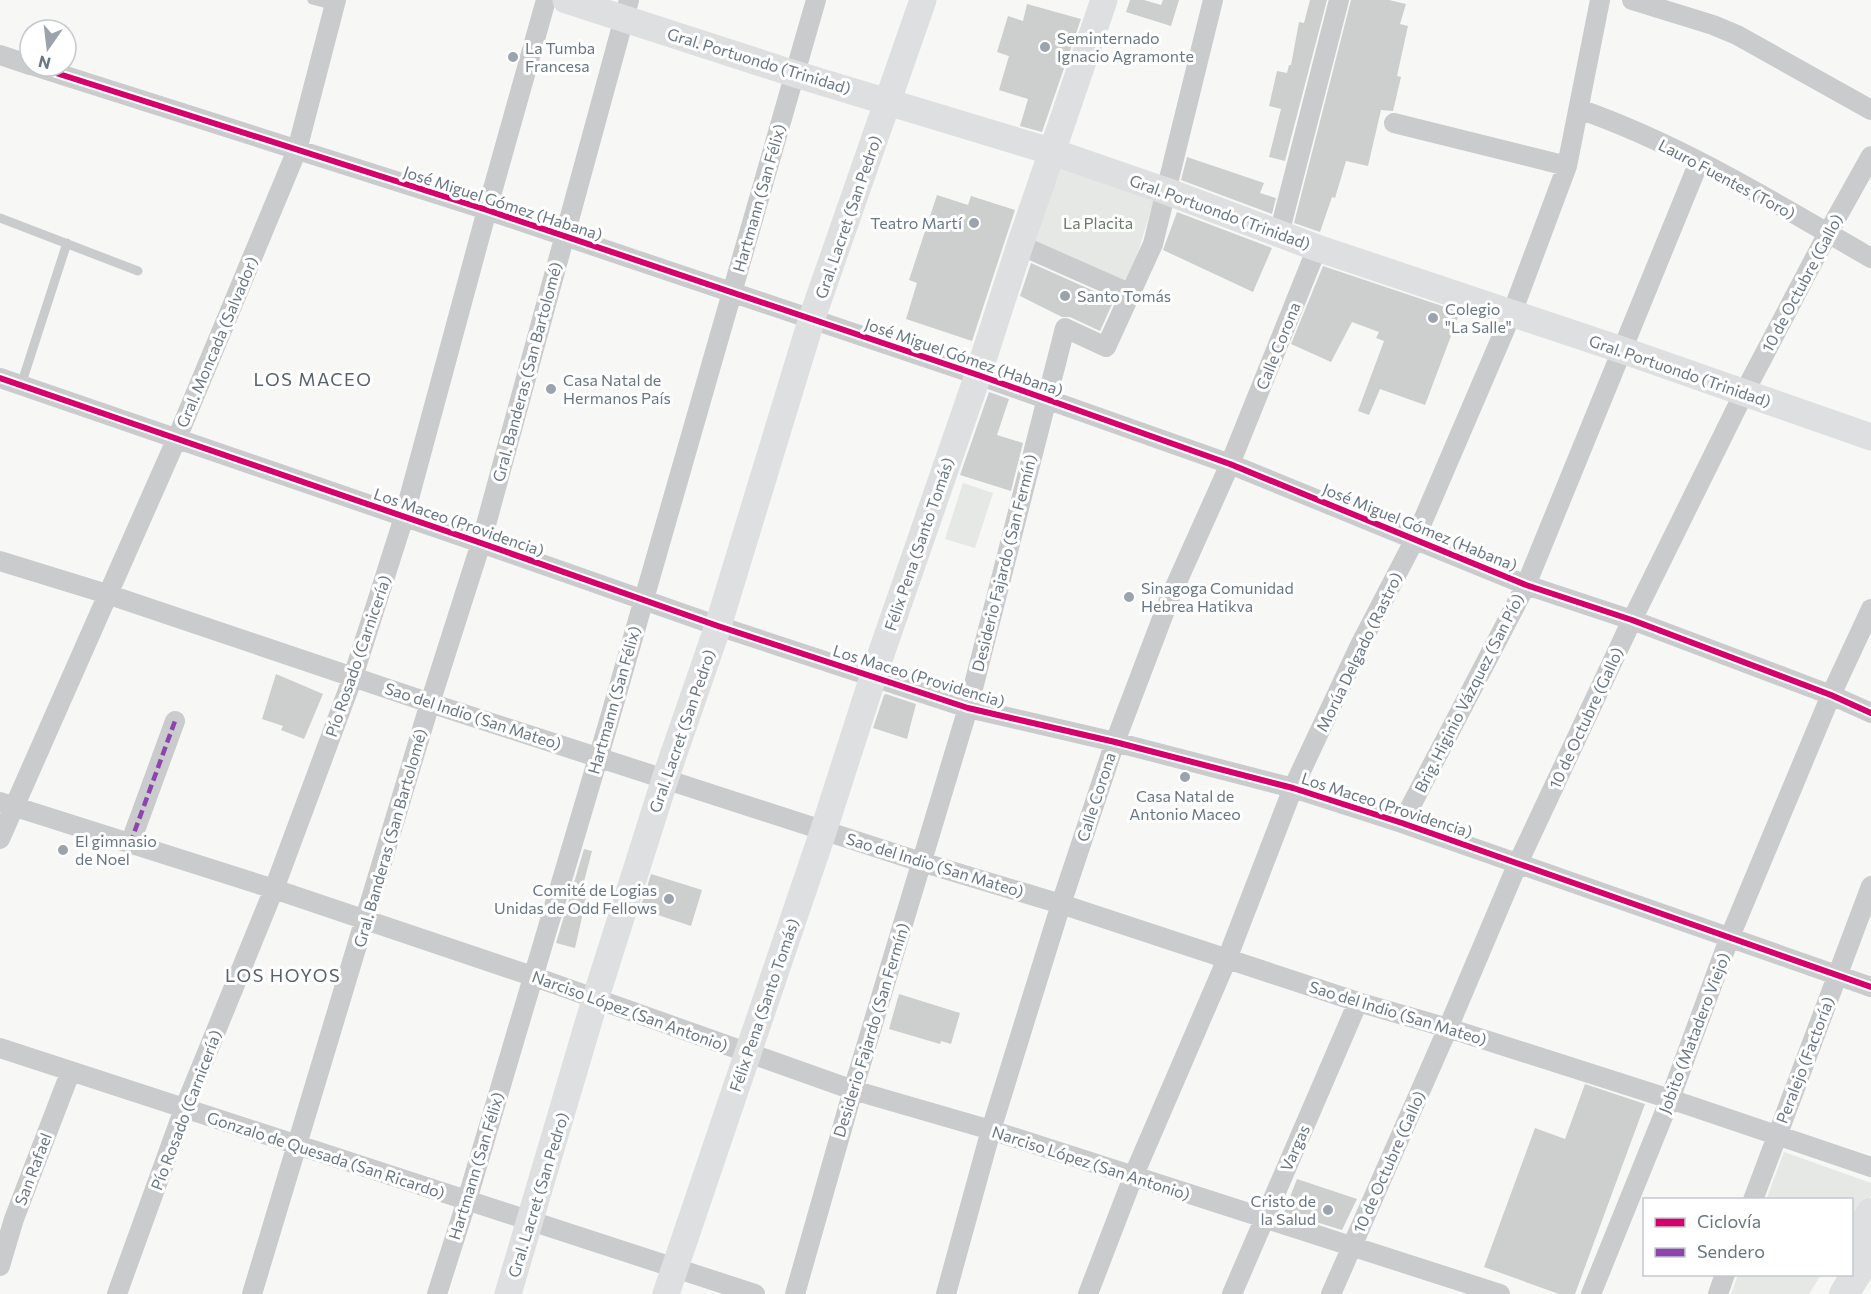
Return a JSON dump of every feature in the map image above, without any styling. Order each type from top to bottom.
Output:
[{"type":"main road","points":[[1853,1243],[1871,1213]]},
{"type":"main road","points":[[1844,1294],[1871,1250]]},
{"type":"main road","points":[[1823,1294],[1834,1276]]},
{"type":"street","name":"Pío Rosado (Carnicería)","points":[[117,1294],[184,1109],[274,889],[353,677],[404,517],[546,0]]},
{"type":"street","name":"Gral. Portuondo (Trinidad)","points":[[566,0],[627,9],[795,74],[1053,152],[1166,191],[1317,248],[1622,350],[1871,437]]},
{"type":"street","name":"Hartmann (San Félix)","points":[[436,1294],[467,1200],[598,756],[816,0]]},
{"type":"street","name":"Gral. Lacret (San Pedro)","points":[[508,1294],[595,1000],[665,779],[718,626],[812,318],[923,0]]},
{"type":"street","name":"Félix Pena (Santo Tomás)","points":[[666,1294],[1104,0]]},
{"type":"street","name":"Desiderio Fajardo (San Fermín)","points":[[795,1294],[853,1090],[968,708],[1065,328],[1106,347],[1131,294],[1153,244],[1213,0]]},
{"type":"street","points":[[1280,234],[1339,0]]},
{"type":"street","name":"Morúa Delgado (Rastro)","points":[[1088,1294],[1134,1177],[1227,959],[1293,788],[1360,645],[1415,539],[1512,313],[1567,166],[1600,0]]},
{"type":"street","points":[[1632,0],[1656,4],[1737,35],[1871,110]]},
{"type":"street","name":"Gral. Moncada (Salvador)","points":[[0,839],[7,804],[107,594],[177,438],[297,150],[336,3]]},
{"type":"street","name":"Gral. Banderas (San Bartolomé)","points":[[252,1294],[430,703],[481,543],[627,9]]},
{"type":"street","points":[[0,55],[18,61]]},
{"type":"street","name":"José Miguel Gómez (Habana)","points":[[72,78],[487,210],[978,375],[1230,464],[1526,585],[1632,620],[1871,712]]},
{"type":"street","name":"Lauro Fuentes (Toro)","points":[[1579,109],[1609,119],[1699,162],[1871,258]]},
{"type":"street","points":[[1394,123],[1567,166]]},
{"type":"street","name":"10 de Octubre (Gallo)","points":[[1331,1294],[1518,863],[1632,620],[1744,393],[1871,156]]},
{"type":"street","name":"Brig. Higinio Vázquez (San Pío)","points":[[1402,823],[1526,585],[1699,162]]},
{"type":"street","points":[[1020,245],[1131,294]]},
{"type":"street","name":"Calle Corona","points":[[946,1294],[991,1130],[1061,904],[1115,742],[1169,600],[1230,464],[1317,248]]},
{"type":"street","name":"Los Maceo (Providencia)","points":[[0,378],[481,543],[642,601],[968,708],[1115,742],[1293,788],[1402,823],[1871,987]]},
{"type":"street","name":"Sao del Indio (San Mateo)","points":[[3,568],[107,594],[430,703],[921,862],[1061,904],[1358,1002],[1448,1028],[1670,1099],[1871,1167]]},
{"type":"street","name":"Jobito (Matadero Viejo)","points":[[1591,1294],[1670,1099],[1729,939],[1831,695],[1871,609]]},
{"type":"street","points":[[130,844],[175,721]]},
{"type":"street","name":"Narciso López (San Antonio)","points":[[7,804],[274,889],[532,976],[853,1090],[991,1130],[1264,1219],[1352,1245],[1488,1292]]},
{"type":"street","name":"Peralejo (Factoría)","points":[[1754,1198],[1871,886]]},
{"type":"street","name":"Vargas","points":[[1232,1294],[1358,1002]]},
{"type":"street","name":"Gonzalo de Quesada (San Ricardo)","points":[[0,1048],[70,1073],[755,1294]]},
{"type":"street","name":"San Rafael","points":[[0,1266],[14,1219],[70,1073]]},
{"type":"street","points":[[1718,1294],[1725,1276]]},
{"type":"lane","points":[[312,0],[336,3]]},
{"type":"lane","points":[[0,218],[138,271]]},
{"type":"lane","points":[[21,386],[67,243]]},
{"type":"green space","name":"La Placita","points":[[1061,164],[1155,197],[1128,284],[1035,243]]},
{"type":"green space","points":[[963,483],[993,493],[975,548],[945,539]]},
{"type":"green space","points":[[1784,1152],[1871,1183],[1871,1195],[1853,1224],[1853,1198],[1767,1198]]},
{"type":"green space","points":[[1737,1276],[1820,1276],[1809,1294],[1731,1294]]},
{"type":"building","points":[[1130,0],[1144,0],[1161,5],[1163,0],[1179,0],[1171,26],[1126,12]]},
{"type":"building","points":[[1310,0],[1327,0],[1285,161],[1269,157],[1281,109],[1269,106],[1277,71],[1287,73],[1291,65],[1299,22],[1304,23]]},
{"type":"building","points":[[1351,0],[1389,0],[1406,4],[1400,24],[1408,26],[1397,76],[1401,77],[1393,111],[1381,110],[1368,166],[1346,161],[1335,198],[1332,197],[1320,232],[1294,223]]},
{"type":"building","points":[[1027,4],[1081,19],[1042,132],[1020,126],[1028,99],[999,90],[1009,56],[997,52],[1008,16],[1023,21]]},
{"type":"building","points":[[1187,157],[1264,183],[1260,193],[1276,198],[1272,214],[1181,180]]},
{"type":"building","points":[[937,195],[968,205],[971,196],[1015,210],[972,341],[906,319],[917,283],[909,280]]},
{"type":"building","points":[[1177,212],[1272,248],[1253,292],[1163,250]]},
{"type":"building","name":"Santo Tomás","points":[[1031,263],[1114,300],[1100,331],[1070,317],[1062,317],[1020,296]]},
{"type":"building","points":[[1323,266],[1460,312],[1425,405],[1380,389],[1369,415],[1358,411],[1384,341],[1376,338],[1379,332],[1352,322],[1331,362],[1291,344]]},
{"type":"building","points":[[989,392],[1009,399],[997,435],[1023,443],[1011,491],[960,475]]},
{"type":"building","points":[[276,674],[323,694],[304,739],[281,730],[283,726],[262,719]]},
{"type":"building","points":[[886,694],[916,704],[907,739],[873,728]]},
{"type":"building","points":[[584,849],[592,851],[581,893],[587,895],[575,948],[556,943]]},
{"type":"building","name":"Comité de Logias Unidas de Odd Fellows","points":[[651,874],[702,890],[691,926],[640,909]]},
{"type":"building","points":[[899,994],[960,1013],[951,1044],[941,1041],[940,1044],[889,1029]]},
{"type":"building","points":[[1585,1084],[1645,1104],[1575,1294],[1559,1294],[1484,1267],[1535,1128],[1565,1139]]},
{"type":"building","points":[[1297,1179],[1357,1199],[1342,1230],[1284,1212]]},
{"type":"marked path","points":[[130,844],[175,721]]},
{"type":"cycle path","points":[[72,78],[487,210],[978,375],[1230,464],[1526,585],[1632,620],[1831,695],[1871,713]]},
{"type":"cycle path","points":[[0,378],[718,626],[968,708],[1115,742],[1293,788],[1402,823],[1871,987]]},
{"type":"place","name":"Seminternado Ignacio Agramonte","points":[[1045,47]]},
{"type":"place","name":"La Tumba Francesa","points":[[513,57]]},
{"type":"place","name":"Teatro Martí","points":[[974,223]]},
{"type":"place","name":"Santo Tomás","points":[[1065,296]]},
{"type":"place","name":"Colegio \"La Salle\"","points":[[1433,318]]},
{"type":"place","name":"Casa Natal de Hermanos País","points":[[551,389]]},
{"type":"place","name":"Sinagoga Comunidad Hebrea Hatikva","points":[[1129,597]]},
{"type":"place","name":"Casa Natal de Antonio Maceo","points":[[1185,777]]},
{"type":"place","name":"El gimnasio de Noel","points":[[63,850]]},
{"type":"place","name":"Comité de Logias Unidas de Odd Fellows","points":[[669,899]]},
{"type":"place","name":"Cristo de la Salud","points":[[1328,1210]]},
{"type":"district","name":"LOS MACEO","points":[[313,380]]},
{"type":"district","name":"LOS HOYOS","points":[[283,976]]}]
